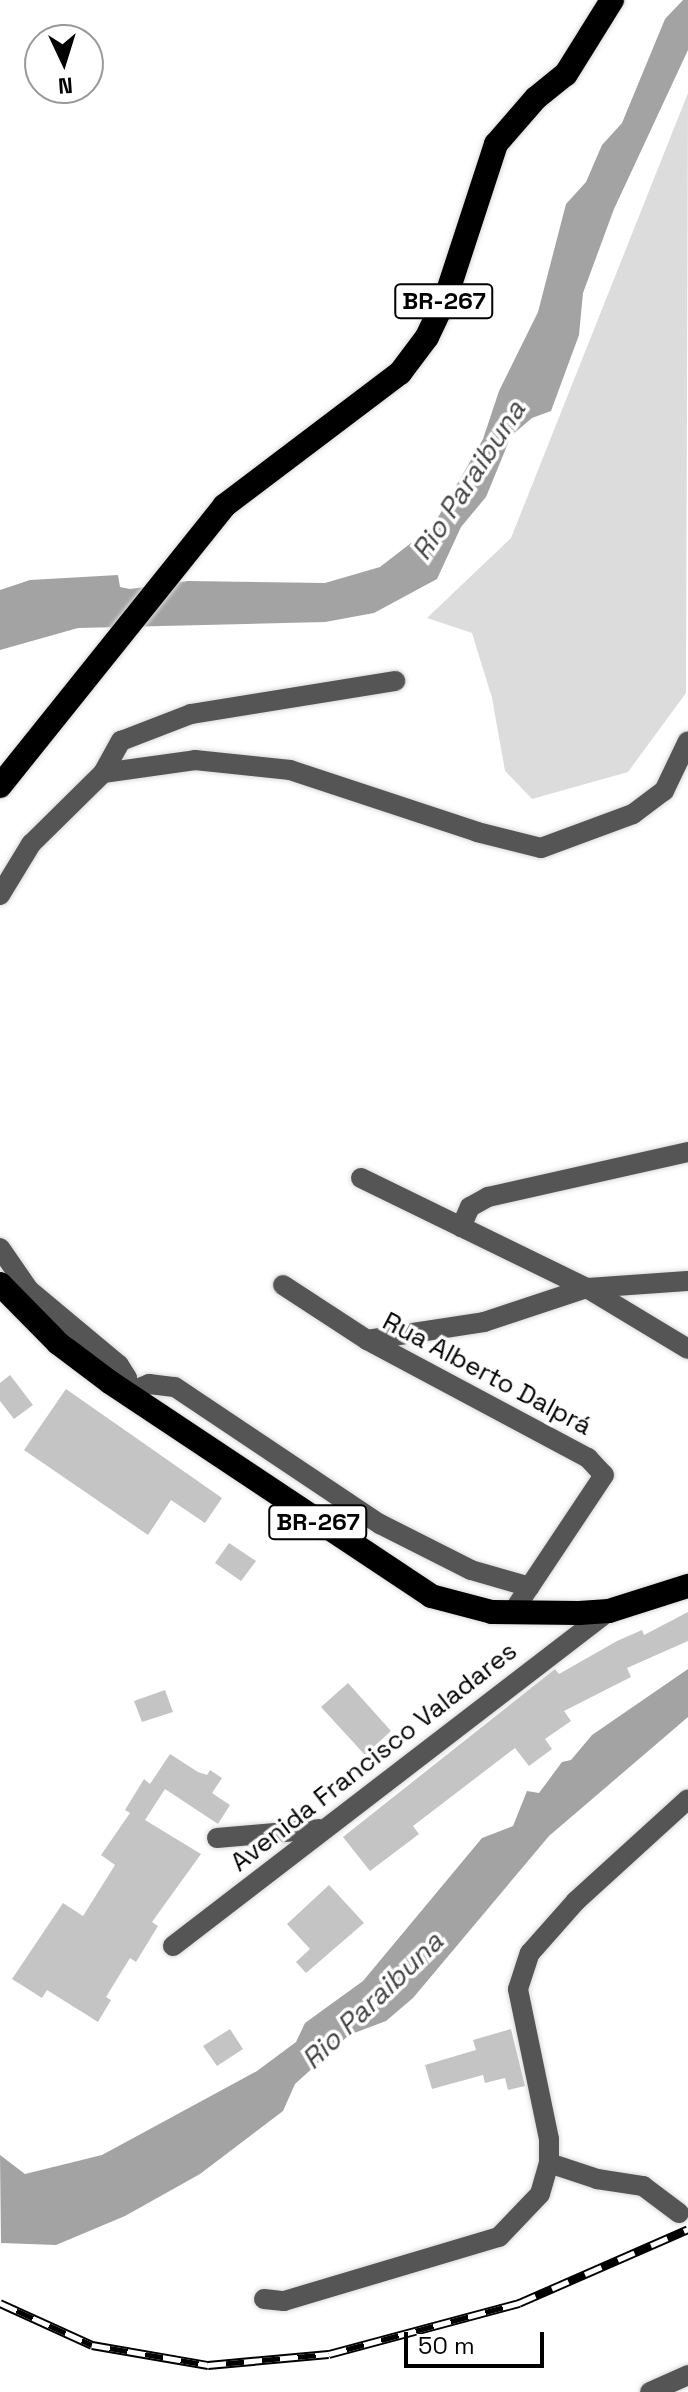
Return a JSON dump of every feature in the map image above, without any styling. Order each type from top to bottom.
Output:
[{"type":"highway","name":"BR-267","points":[[0,786],[98,666],[193,542],[261,474],[400,373],[427,337],[446,297],[496,144],[536,98],[566,74],[612,0]]},
{"type":"highway","name":"BR-267","points":[[0,1284],[53,1324],[126,1393],[431,1596],[512,1613],[609,1611],[688,1586]]},
{"type":"street","points":[[0,895],[31,844],[103,773],[121,741],[191,714],[395,681]]},
{"type":"street","points":[[103,773],[195,760],[290,770],[477,832],[541,848],[633,814],[664,791],[688,741]]},
{"type":"street","points":[[461,1227],[470,1207],[488,1197],[688,1152]]},
{"type":"street","points":[[361,1178],[587,1288],[688,1349]]},
{"type":"street","points":[[0,1248],[53,1324]]},
{"type":"street","points":[[367,1340],[484,1322],[587,1288],[688,1281]]},
{"type":"street","name":"Rua Alberto Dalprá","points":[[283,1285],[367,1340],[588,1458],[604,1475],[512,1613]]},
{"type":"street","points":[[126,1393],[149,1384],[175,1387],[380,1524],[471,1570],[530,1587]]},
{"type":"street","name":"Avenida Francisco Valadares","points":[[173,1946],[322,1828],[609,1611]]},
{"type":"street","points":[[264,2299],[284,2301],[499,2237],[540,2194],[549,2163],[518,1989],[530,1953],[576,1901],[688,1799]]},
{"type":"street","points":[[217,1838],[282,1836],[322,1828]]},
{"type":"street","points":[[549,2163],[597,2179],[643,2186],[679,2213]]},
{"type":"street","points":[[650,2392],[688,2375]]},
{"type":"shaded area","points":[[688,93],[686,693],[628,772],[532,799],[505,771],[492,698],[472,633],[427,618],[511,538]]},
{"type":"water","name":"Rio Paraibuna","points":[[683,0],[688,0],[688,50],[614,209],[583,293],[579,335],[551,411],[532,418],[511,436],[486,497],[461,527],[437,579],[374,613],[325,622],[78,628],[0,650],[0,590],[30,580],[118,575],[120,587],[130,589],[188,581],[325,583],[380,567],[433,526],[483,439],[499,391],[538,312],[566,204],[586,182],[602,145],[622,123],[665,19]]},
{"type":"water","name":"Rio Paraibuna","points":[[688,1669],[688,1717],[549,1836],[413,1998],[386,2021],[349,2035],[295,2084],[283,2111],[200,2174],[125,2216],[56,2245],[1,2243],[0,2155],[25,2174],[102,2155],[257,2071],[296,2042],[305,2023],[363,1981],[482,1838],[513,1826],[527,1791],[539,1793],[562,1762],[571,1760],[592,1735]]},
{"type":"building","points":[[10,1375],[33,1405],[14,1419],[0,1401],[0,1383]]},
{"type":"building","points":[[66,1389],[222,1498],[205,1523],[171,1500],[148,1535],[24,1450]]},
{"type":"building","points":[[229,1543],[256,1561],[241,1581],[215,1563]]},
{"type":"building","points":[[688,1612],[688,1641],[627,1668],[631,1677],[564,1711],[571,1721],[545,1739],[552,1749],[529,1766],[515,1748],[413,1826],[419,1834],[370,1871],[343,1837],[555,1669],[559,1674],[617,1641],[642,1630],[644,1635]]},
{"type":"building","points":[[348,1683],[391,1731],[365,1755],[321,1707]]},
{"type":"building","points":[[165,1690],[173,1712],[142,1722],[134,1701]]},
{"type":"building","points":[[170,1754],[198,1772],[207,1775],[210,1770],[222,1778],[212,1793],[230,1805],[218,1824],[165,1789],[145,1820],[201,1854],[152,1922],[158,1926],[136,1962],[130,1958],[106,1997],[111,2000],[98,2022],[47,1990],[42,1998],[12,1979],[63,1903],[83,1916],[115,1865],[101,1855],[130,1813],[125,1810],[144,1779],[150,1784]]},
{"type":"building","points":[[329,1885],[364,1923],[306,1973],[296,1962],[310,1949],[287,1924]]},
{"type":"building","points":[[230,2029],[243,2049],[217,2066],[203,2046]]},
{"type":"building","points":[[511,2029],[525,2086],[508,2090],[505,2078],[485,2083],[483,2075],[432,2089],[425,2065],[476,2050],[473,2040]]},
{"type":"railway","points":[[0,2303],[92,2345],[208,2365],[329,2354],[519,2303],[688,2229]]}]
